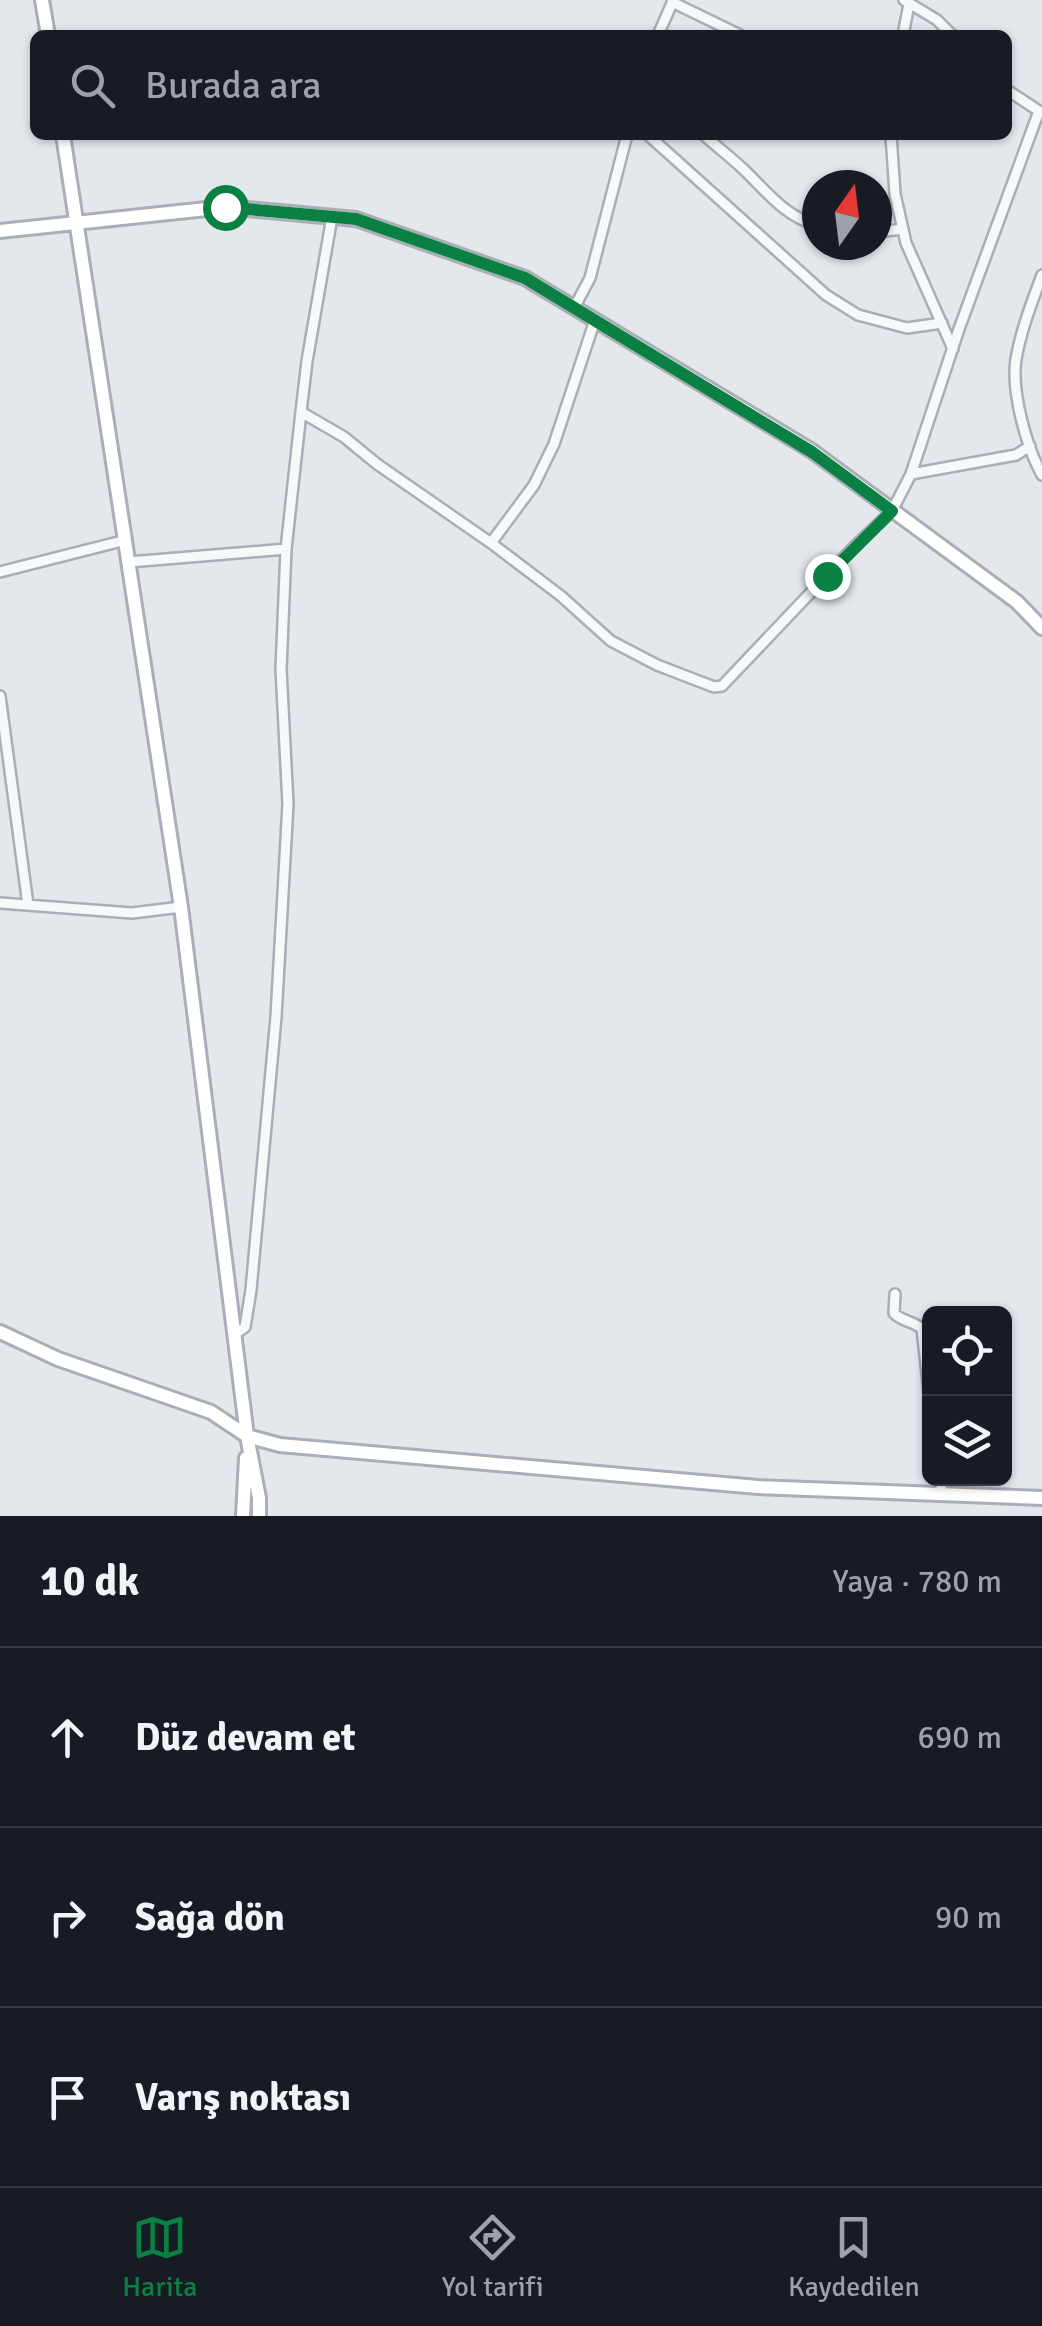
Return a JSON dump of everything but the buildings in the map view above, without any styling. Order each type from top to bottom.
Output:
[{"type":"street","points":[[42,0],[47,30]]},
{"type":"street","points":[[660,30],[673,1],[730,30]]},
{"type":"street","points":[[903,30],[906,2],[947,30]]},
{"type":"street","points":[[301,412],[344,437],[491,543],[561,596],[611,641],[656,665],[714,688],[722,686],[892,511],[911,474],[1041,109],[1012,93]]},
{"type":"street","points":[[65,140],[182,907],[259,1516]]},
{"type":"street","points":[[574,308],[590,278],[625,140]]},
{"type":"street","points":[[654,140],[826,296],[858,315],[907,328],[942,323]]},
{"type":"street","points":[[710,140],[784,210],[802,221]]},
{"type":"street","points":[[891,140],[896,194],[906,243],[953,349]]},
{"type":"street","points":[[0,230],[225,207],[356,219],[525,278],[812,452],[1017,602],[1042,628]]},
{"type":"street","points":[[235,1334],[245,1327],[252,1290],[276,1017],[288,804],[281,669],[286,549],[307,361],[332,217]]},
{"type":"street","points":[[892,230],[903,229]]},
{"type":"street","points":[[1042,275],[1016,362],[1017,391],[1030,446],[1042,475]]},
{"type":"street","points":[[491,543],[534,485],[554,444],[595,320]]},
{"type":"street","points":[[911,474],[1016,455],[1030,446]]},
{"type":"street","points":[[0,572],[126,540]]},
{"type":"street","points":[[129,562],[286,549]]},
{"type":"street","points":[[0,696],[28,905]]},
{"type":"street","points":[[0,903],[132,913],[182,907]]},
{"type":"street","points":[[895,1294],[894,1313],[922,1329],[929,1396]]},
{"type":"street","points":[[0,1332],[58,1359],[210,1412],[247,1436],[280,1444],[758,1487],[1042,1498]]},
{"type":"street","points":[[244,1516],[247,1436]]},
{"type":"street","points":[[941,1486],[942,1494]]},
{"type":"route","points":[[225,207],[356,219],[525,278],[812,452],[892,511],[827,576]]}]
